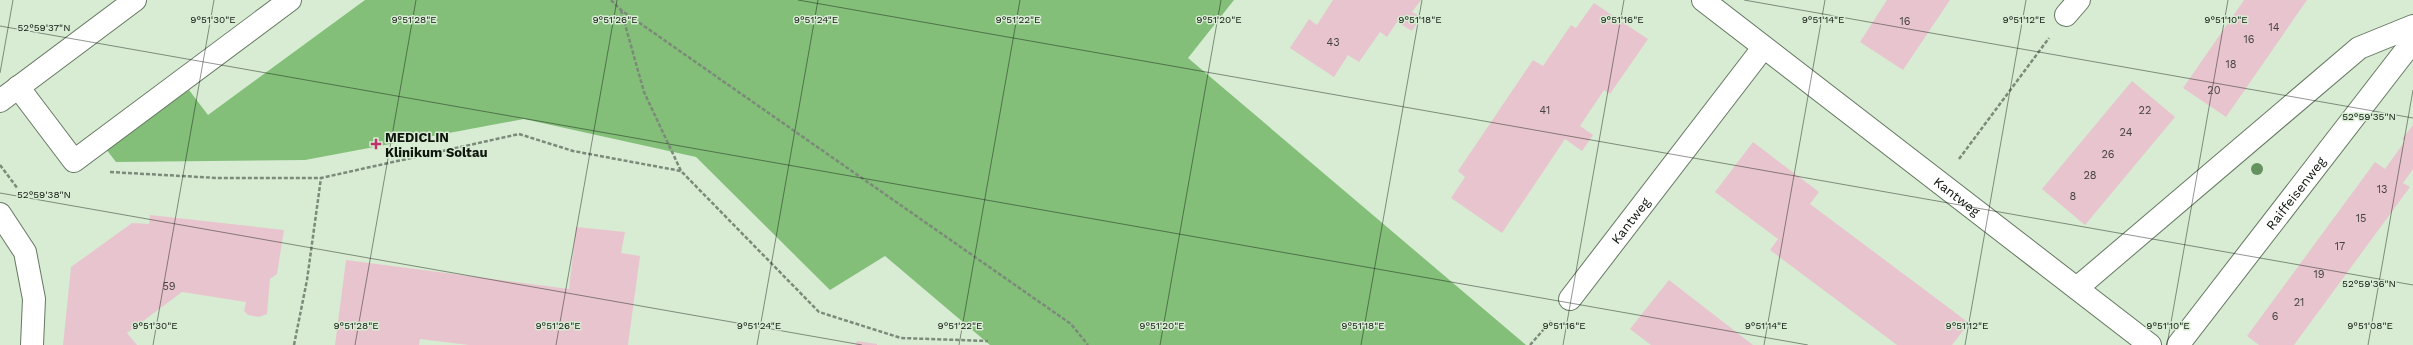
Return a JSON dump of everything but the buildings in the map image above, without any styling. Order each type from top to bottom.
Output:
[{"type":"street","points":[[0,101],[135,0]]},
{"type":"street","points":[[18,87],[74,161],[290,0]]},
{"type":"street","name":"Kantweg","points":[[1703,0],[1763,48],[2150,345]]},
{"type":"street","points":[[2077,288],[2359,48],[2413,26]]},
{"type":"street","name":"Raiffeisenweg","points":[[2178,345],[2413,41]]},
{"type":"street","name":"Kantweg","points":[[1570,299],[1763,48]]},
{"type":"street","points":[[0,214],[25,252],[34,299],[32,345]]},
{"type":"path","points":[[611,0],[621,10],[1070,324],[1088,345]]},
{"type":"path","points":[[1941,184],[2072,8]]},
{"type":"path","points":[[621,10],[644,92],[681,171],[819,312],[901,338],[988,341]]},
{"type":"path","points":[[74,161],[115,174],[217,178],[321,178],[519,134],[573,150],[681,171]]},
{"type":"path","points":[[294,345],[307,280],[321,178]]},
{"type":"green space","points":[[365,0],[1234,0],[1188,58],[1526,345],[990,345],[885,256],[830,290],[696,157],[524,119],[305,160],[116,162],[106,149],[189,90],[208,115]]},
{"type":"place","name":"MEDICLIN Klinikum Soltau","points":[[376,144]]}]
